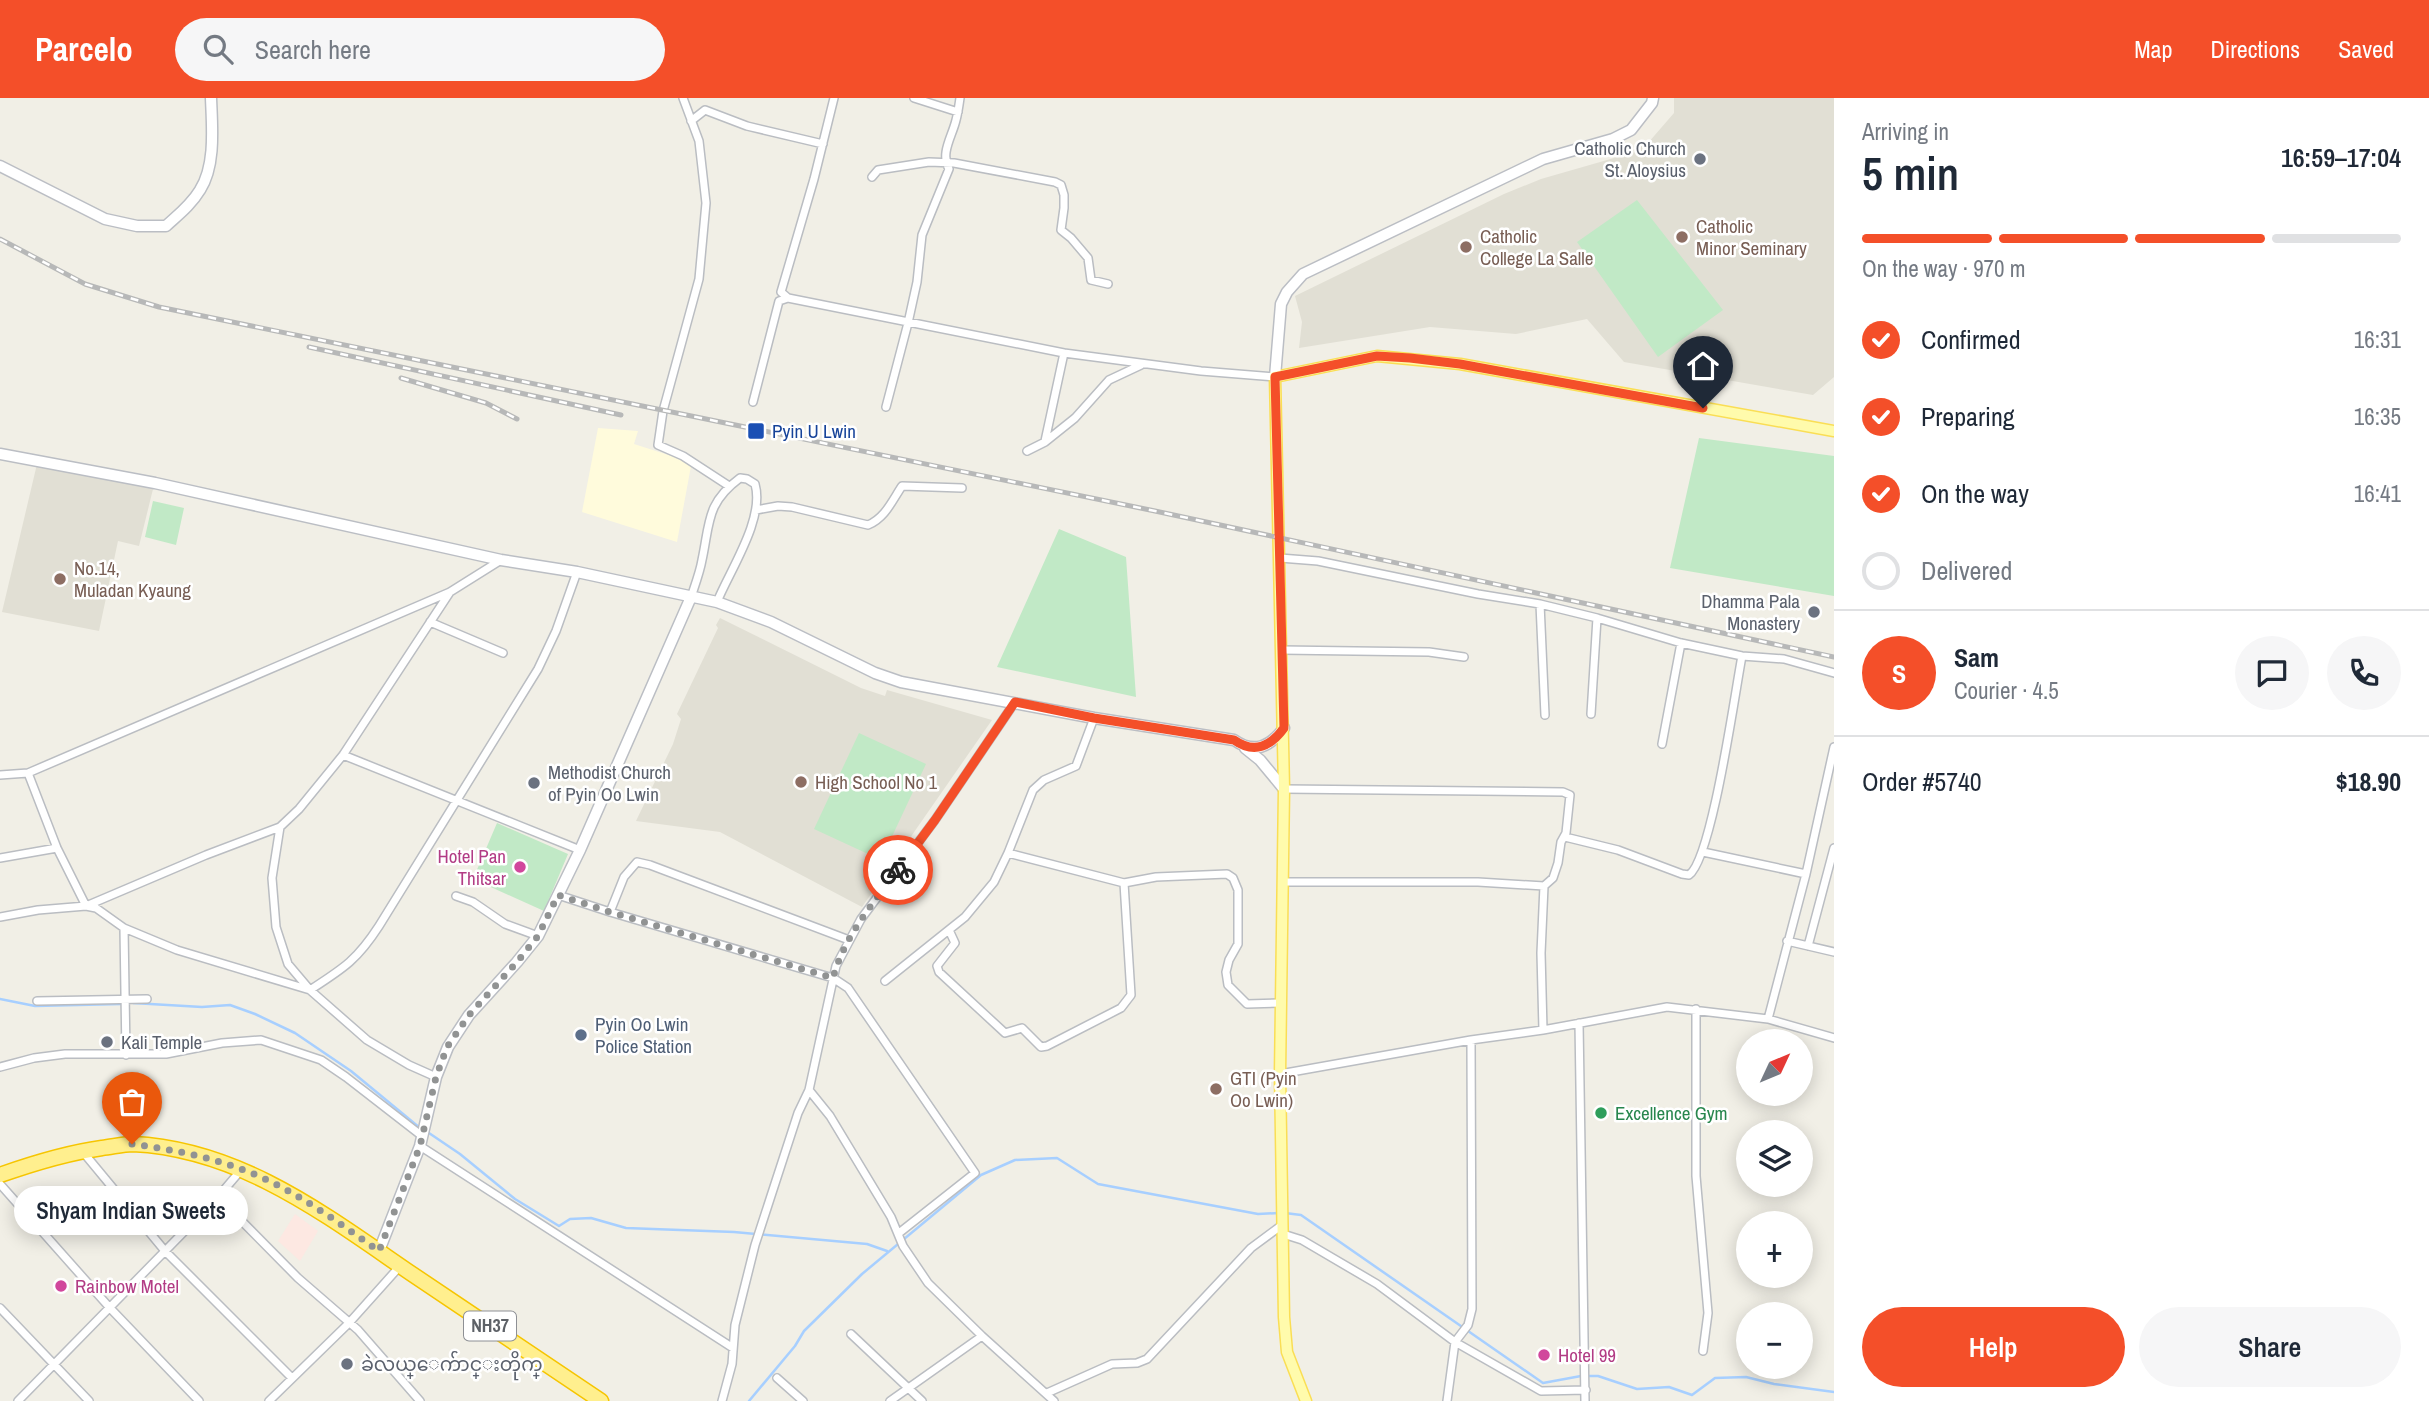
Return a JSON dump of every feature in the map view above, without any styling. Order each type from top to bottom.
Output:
[{"type":"highway","name":"NH37","points":[[0,1175],[40,1161],[82,1151],[132,1144],[186,1152],[242,1169],[270,1182],[334,1220],[601,1401]]},
{"type":"main road","points":[[1306,1401],[1287,1352],[1284,1317],[1280,1073],[1284,728],[1275,377],[1377,356],[1410,358],[1460,364],[1834,430]]},
{"type":"street","points":[[0,166],[105,219],[136,226],[166,226],[186,208],[202,188],[208,169],[212,136],[211,98]]},
{"type":"street","points":[[683,98],[699,141],[706,203],[699,279],[663,411],[658,445],[683,456],[729,486]]},
{"type":"street","points":[[834,98],[781,292],[788,298],[1064,353],[1141,364],[1275,377],[1281,304],[1287,292],[1303,274],[1543,159],[1613,139],[1631,130],[1653,98]]},
{"type":"street","points":[[914,98],[958,112]]},
{"type":"street","points":[[886,407],[908,323],[922,235],[949,169],[945,163],[945,153],[960,98]]},
{"type":"street","points":[[691,121],[705,110],[747,125],[823,144]]},
{"type":"street","points":[[872,177],[878,170],[945,163],[1041,179],[1060,185],[1064,195],[1061,230],[1088,258],[1091,280],[1108,284]]},
{"type":"street","points":[[754,402],[779,301],[788,298]]},
{"type":"street","points":[[1045,442],[1064,353]]},
{"type":"street","points":[[1027,451],[1045,442],[1075,418],[1110,380],[1141,364]]},
{"type":"street","points":[[0,454],[155,483],[501,560],[578,572],[717,602],[771,622],[875,673],[901,682],[1094,718],[1234,740],[1261,760],[1284,789],[1563,792],[1570,795],[1565,837],[1560,842],[1558,863],[1553,878],[1544,886],[1478,882],[1284,881]]},
{"type":"street","points":[[379,1251],[423,1135],[436,1077],[454,1035],[538,936],[580,850],[691,597],[702,560],[705,532],[712,509],[729,486],[740,478],[755,484],[758,496],[756,510],[742,550],[717,602]]},
{"type":"street","points":[[756,510],[778,506],[792,507],[868,525],[884,514],[902,486],[962,488]]},
{"type":"street","points":[[1280,558],[1318,561],[1540,604],[1681,643],[1742,656],[1784,659],[1834,673]]},
{"type":"street","points":[[0,775],[28,773],[450,592],[501,560]]},
{"type":"street","points":[[0,917],[38,910],[86,906],[96,908],[124,928],[177,950],[310,990],[342,970],[362,952],[538,669],[556,631],[578,572]]},
{"type":"street","points":[[86,906],[280,827],[299,809],[343,755],[450,592]]},
{"type":"street","points":[[1540,604],[1545,715]]},
{"type":"street","points":[[1591,714],[1597,618]]},
{"type":"street","points":[[430,622],[503,653]]},
{"type":"street","points":[[1662,744],[1681,643]]},
{"type":"street","points":[[1281,650],[1429,652],[1464,657]]},
{"type":"street","points":[[1565,837],[1618,850],[1689,875],[1695,871],[1703,852],[1720,777],[1742,656]]},
{"type":"street","points":[[722,1401],[732,1364],[735,1325],[759,1234],[809,1090],[836,966],[861,919],[935,820],[1015,702]]},
{"type":"street","points":[[886,981],[958,925],[994,882],[1033,790],[1044,780],[1076,766],[1094,718]]},
{"type":"street","points":[[1245,748],[1259,747],[1275,740],[1284,728]]},
{"type":"street","points":[[1768,1019],[1806,874],[1834,747]]},
{"type":"street","points":[[343,755],[580,850]]},
{"type":"street","points":[[28,773],[57,848],[86,906]]},
{"type":"street","points":[[1825,788],[1834,790]]},
{"type":"street","points":[[280,827],[272,878],[276,927],[288,964],[310,990],[367,1040],[436,1077]]},
{"type":"street","points":[[0,858],[57,848]]},
{"type":"street","points":[[1808,946],[1834,848]]},
{"type":"street","points":[[1703,852],[1806,874]]},
{"type":"street","points":[[1008,853],[1124,883],[1156,877],[1227,874],[1233,878],[1238,890],[1238,944],[1226,972],[1228,985],[1247,1004],[1282,1003]]},
{"type":"street","points":[[610,912],[624,877],[637,862],[849,940]]},
{"type":"street","points":[[950,930],[955,943],[939,960],[939,972],[1005,1033],[1023,1028],[1037,1044],[1046,1046],[1121,1008],[1131,995],[1124,883]]},
{"type":"street","points":[[1543,1030],[1541,953],[1544,886]]},
{"type":"street","points":[[558,895],[833,978],[856,998],[975,1173],[899,1234]]},
{"type":"street","points":[[456,896],[473,902],[505,925],[538,936]]},
{"type":"street","points":[[124,928],[126,1055]]},
{"type":"street","points":[[1787,941],[1834,952]]},
{"type":"street","points":[[37,1001],[147,999]]},
{"type":"street","points":[[1280,1073],[1543,1030],[1667,1006],[1768,1019],[1834,1038]]},
{"type":"street","points":[[1696,1009],[1696,1176],[1708,1313],[1703,1351]]},
{"type":"street","points":[[1580,1023],[1585,1401]]},
{"type":"street","points":[[0,1067],[34,1058],[65,1054],[166,1054],[222,1042],[261,1040],[321,1060],[423,1135],[733,1348]]},
{"type":"street","points":[[1447,1401],[1455,1342],[1468,1325],[1472,1309],[1471,1041]]},
{"type":"street","points":[[809,1090],[830,1116],[899,1234],[903,1247],[928,1283],[1054,1401]]},
{"type":"street","points":[[82,1151],[165,1251],[292,1378]]},
{"type":"street","points":[[18,1401],[218,1197],[242,1169]]},
{"type":"street","points":[[0,1184],[110,1308],[199,1401]]},
{"type":"street","points":[[218,1197],[298,1278],[349,1323],[420,1401]]},
{"type":"street","points":[[1046,1393],[1112,1364],[1137,1363],[1147,1359],[1251,1248],[1283,1221],[1302,1240],[1377,1284],[1455,1342],[1541,1391],[1586,1386]]},
{"type":"street","points":[[269,1401],[349,1323],[401,1266]]},
{"type":"street","points":[[0,1308],[89,1401]]},
{"type":"street","points":[[851,1334],[922,1401]]},
{"type":"street","points":[[890,1401],[982,1336]]},
{"type":"street","points":[[777,1378],[803,1401]]},
{"type":"shaded area","name":"Catholic Minor Seminary","points":[[1674,98],[1834,98],[1834,377],[1813,395],[1624,362],[1587,319],[1516,334],[1430,327],[1299,348],[1302,322],[1295,296],[1504,194],[1541,179],[1614,158],[1648,143],[1674,113]]},
{"type":"shaded area","points":[[598,428],[638,431],[634,444],[687,461],[691,466],[677,542],[582,512]]},
{"type":"shaded area","name":"No.14, Muladan Kyaung","points":[[37,464],[154,485],[139,546],[118,541],[99,631],[2,612]]},
{"type":"shaded area","name":"High School No 1","points":[[720,618],[861,688],[885,696],[887,690],[992,720],[862,907],[720,832],[636,821],[673,744],[681,719],[677,714],[718,628],[716,625]]},
{"type":"shaded area","points":[[295,1214],[318,1231],[300,1261],[278,1241]]},
{"type":"green space","points":[[1637,200],[1723,310],[1658,357],[1577,242]]},
{"type":"green space","points":[[1699,438],[1834,456],[1834,596],[1670,568]]},
{"type":"green space","points":[[153,501],[184,508],[176,545],[145,537]]},
{"type":"green space","points":[[1059,529],[1126,557],[1136,697],[997,667]]},
{"type":"green space","points":[[859,733],[926,764],[881,860],[814,829]]},
{"type":"green space","name":"Hotel Pan Thitsar","points":[[497,823],[568,854],[544,911],[473,879]]},
{"type":"waterway","points":[[0,999],[35,1006],[121,1004]]},
{"type":"waterway","points":[[133,1003],[202,1007],[230,1005],[255,1014],[295,1033],[351,1071],[420,1128]]},
{"type":"waterway","points":[[426,1131],[460,1154],[515,1199],[559,1226],[570,1219],[591,1218],[626,1228],[734,1232],[867,1244],[887,1251]]},
{"type":"waterway","points":[[749,1401],[795,1346],[804,1331],[862,1274],[981,1175],[1015,1160],[1057,1158],[1098,1184],[1258,1214],[1279,1213]]},
{"type":"waterway","points":[[1285,1213],[1301,1215],[1543,1383],[1581,1376],[1598,1376],[1637,1389],[1669,1387],[1692,1395],[1715,1378],[1746,1377],[1774,1384],[1834,1392]]},
{"type":"railway","points":[[0,239],[85,284],[159,307],[1155,511],[1834,657]]},
{"type":"railway","points":[[309,347],[621,415]]},
{"type":"railway","points":[[401,378],[486,403],[517,419]]},
{"type":"way so far","points":[[132,1144],[186,1152],[242,1169],[270,1182],[334,1220],[379,1251],[420,1146],[436,1077],[447,1047],[469,1015],[538,936],[558,895],[833,978],[836,966],[861,919],[898,870]]},
{"type":"place","name":"Catholic Church St. Aloysius","points":[[1700,159]]},
{"type":"place","name":"Catholic Minor Seminary","points":[[1682,237]]},
{"type":"place","name":"Catholic College La Salle","points":[[1466,247]]},
{"type":"place","name":"Pyin U Lwin","points":[[756,431]]},
{"type":"place","name":"No.14, Muladan Kyaung","points":[[60,579]]},
{"type":"place","name":"Dhamma Pala Monastery","points":[[1814,612]]},
{"type":"place","name":"High School No 1","points":[[801,782]]},
{"type":"place","name":"Methodist Church of Pyin Oo Lwin","points":[[534,783]]},
{"type":"place","name":"Hotel Pan Thitsar","points":[[520,867]]},
{"type":"place","name":"Pyin Oo Lwin Police Station","points":[[581,1035]]},
{"type":"place","name":"Kali Temple","points":[[107,1042]]},
{"type":"place","name":"GTI (Pyin Oo Lwin)","points":[[1216,1089]]},
{"type":"place","name":"Excellence Gym","points":[[1601,1113]]},
{"type":"place","name":"Shyam Indian Sweets","points":[[132,1144]]},
{"type":"place","name":"Rainbow Motel","points":[[61,1286]]},
{"type":"place","name":"Hotel 99","points":[[1544,1355]]},
{"type":"place","name":"ခဲလယ္ေက်ာင္းတိုက္","points":[[347,1364]]},
{"type":"route","points":[[898,870],[1015,702],[1094,718],[1234,740],[1245,748],[1259,747],[1275,740],[1284,728],[1275,377],[1377,356],[1410,358],[1460,364],[1703,408]]}]
